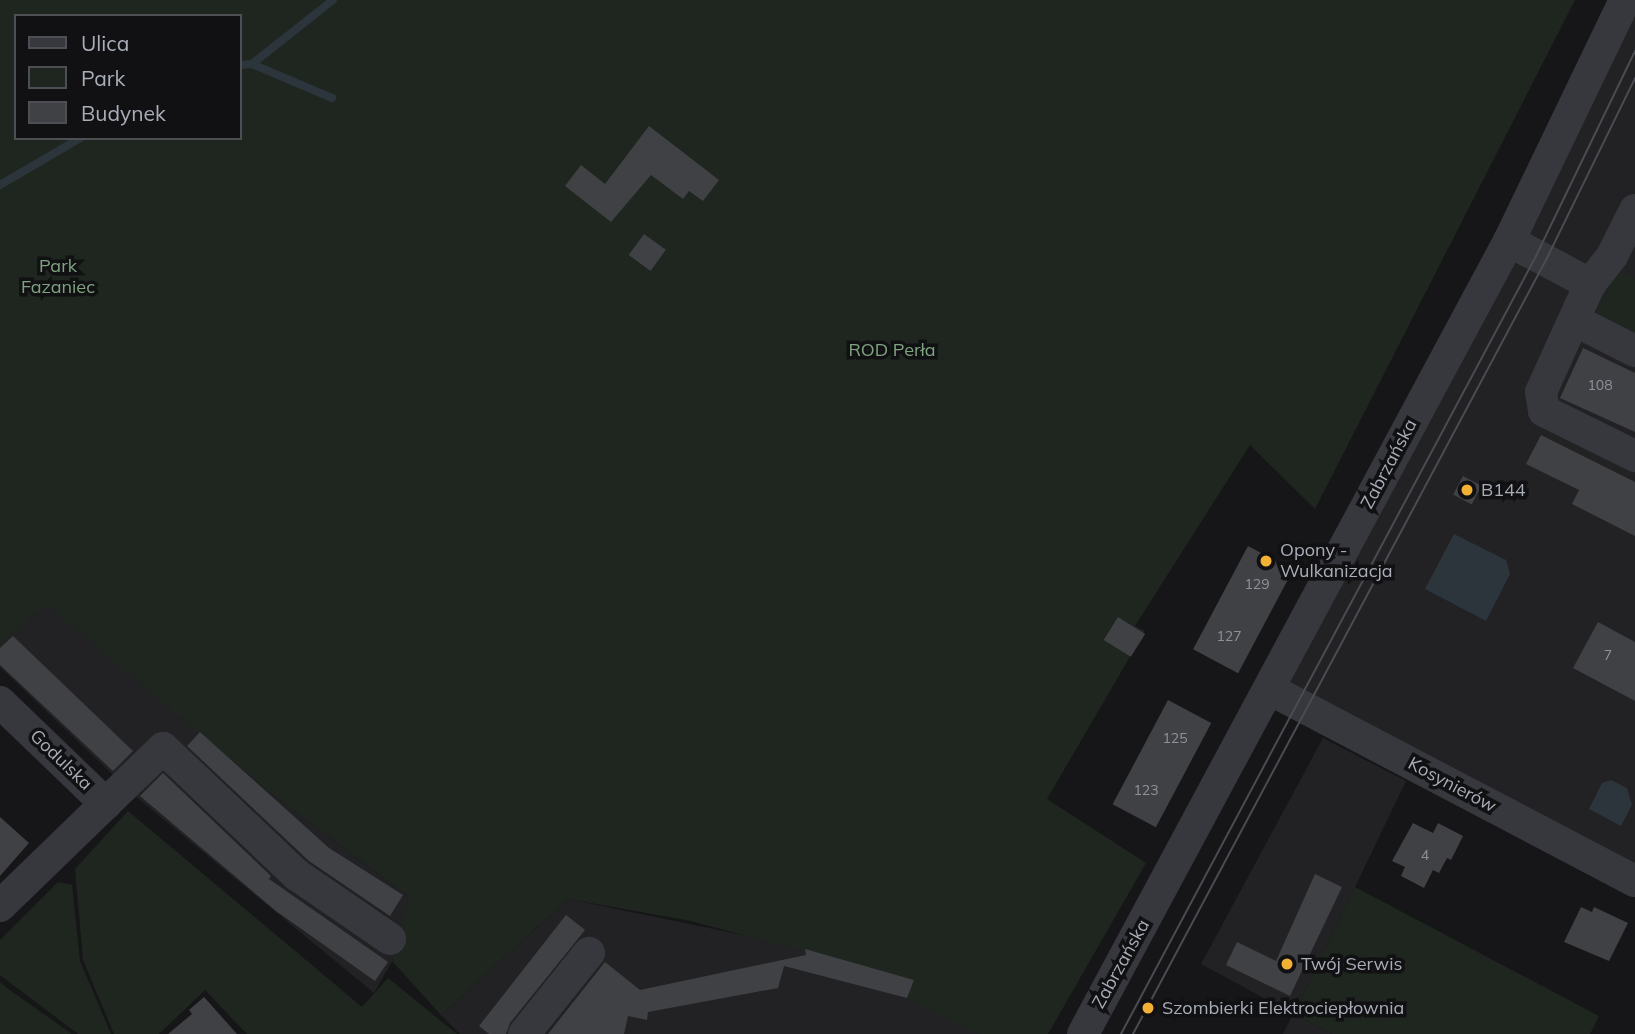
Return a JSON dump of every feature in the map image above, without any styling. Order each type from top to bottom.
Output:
[{"type":"street","name":"Zabrzańska","points":[[1083,1034],[1508,241],[1625,0]]},
{"type":"street","points":[[1635,210],[1624,261],[1590,284],[1576,321],[1541,391],[1545,411],[1635,456]]},
{"type":"street","points":[[1508,241],[1590,284]]},
{"type":"street","points":[[1576,321],[1635,351]]},
{"type":"street","name":"Kosynierów","points":[[1269,689],[1635,881]]},
{"type":"street","name":"Godulska","points":[[0,702],[106,804],[0,906]]},
{"type":"street","points":[[106,804],[163,748],[297,875],[390,939]]},
{"type":"street","points":[[524,1034],[589,953]]},
{"type":"shaded area","points":[[1635,0],[1635,881],[1269,689]]},
{"type":"shaded area","points":[[1454,534],[1506,560],[1510,574],[1486,621],[1425,589]]},
{"type":"shaded area","points":[[46,603],[272,794],[410,898],[392,961],[374,993],[134,795],[0,667],[0,645]]},
{"type":"shaded area","points":[[1323,738],[1406,781],[1294,1014],[1332,1034],[1283,1034],[1293,1014],[1201,964]]},
{"type":"shaded area","points":[[1611,780],[1627,788],[1632,805],[1621,826],[1589,809],[1602,783]]},
{"type":"shaded area","points":[[568,899],[802,947],[914,980],[1034,1034],[460,1034],[441,1015]]},
{"type":"green space","name":"ROD Perła","points":[[0,0],[1575,0],[1315,509],[1250,445],[1135,626],[1145,631],[1047,799],[1146,863],[1048,1034],[979,1034],[907,998],[913,980],[691,921],[568,899],[441,1015],[392,961],[409,897],[272,794],[46,604],[0,645]]},
{"type":"green space","points":[[1618,269],[1635,278],[1635,343],[1591,321]]},
{"type":"green space","points":[[128,811],[362,1007],[388,978],[457,1034],[247,1034],[205,990],[159,1034],[114,1034],[83,960],[75,869]]},
{"type":"green space","points":[[58,882],[72,885],[80,961],[111,1034],[78,1034],[0,975],[0,940]]},
{"type":"green space","points":[[1355,887],[1599,1016],[1590,1034],[1332,1034],[1294,1014]]},
{"type":"green space","points":[[0,982],[7,988],[72,1034],[0,1034]]},
{"type":"building","points":[[649,126],[719,180],[703,201],[689,191],[683,199],[651,175],[611,222],[565,186],[581,165],[605,184]]},
{"type":"building","points":[[644,234],[666,250],[651,271],[629,255]]},
{"type":"building","points":[[1583,348],[1635,373],[1635,432],[1560,398]]},
{"type":"building","points":[[1541,435],[1635,482],[1635,536],[1572,504],[1579,490],[1526,464]]},
{"type":"building","name":"B144","points":[[1463,476],[1482,486],[1472,504],[1453,495]]},
{"type":"building","points":[[1248,546],[1293,570],[1238,673],[1193,649]]},
{"type":"building","points":[[1118,617],[1145,634],[1131,657],[1104,640]]},
{"type":"building","points":[[1598,622],[1635,642],[1635,701],[1573,668]]},
{"type":"building","points":[[13,636],[133,751],[113,771],[0,665],[0,648]]},
{"type":"building","points":[[1168,700],[1211,723],[1156,827],[1113,804]]},
{"type":"building","points":[[200,732],[329,848],[403,895],[390,916],[309,861],[187,746]]},
{"type":"building","points":[[163,773],[271,876],[269,879],[388,962],[375,981],[276,911],[140,796]]},
{"type":"building","points":[[0,817],[29,843],[0,876]]},
{"type":"building","points":[[1413,823],[1433,833],[1438,823],[1463,836],[1451,860],[1447,858],[1439,873],[1433,870],[1424,888],[1401,876],[1405,867],[1392,861]]},
{"type":"building","points":[[1315,874],[1342,887],[1290,996],[1226,965],[1237,942],[1276,961]]},
{"type":"building","points":[[1581,907],[1592,912],[1594,907],[1628,923],[1609,961],[1564,942]]},
{"type":"building","points":[[566,915],[585,930],[510,1023],[506,1034],[489,1034],[479,1026]]},
{"type":"building","points":[[805,949],[914,980],[907,998],[784,966],[778,988],[648,1012],[647,1020],[628,1016],[624,1034],[548,1034],[605,962],[640,990],[806,955]]},
{"type":"building","points":[[204,997],[237,1034],[168,1034],[192,1014],[189,1010]]},
{"type":"waterway","points":[[252,64],[333,0]]},
{"type":"waterway","points":[[242,65],[252,64],[332,98]]},
{"type":"waterway","points":[[0,185],[77,140]]},
{"type":"tram line","points":[[1121,1034],[1536,256],[1635,51]]},
{"type":"tram line","points":[[1133,1034],[1546,260],[1635,78]]},
{"type":"place","name":"B144","points":[[1467,490]]},
{"type":"place","name":"Opony - Wulkanizacja","points":[[1266,561]]},
{"type":"place","name":"Twój Serwis","points":[[1287,964]]},
{"type":"place","name":"Szombierki Elektrociepłownia","points":[[1148,1008]]},
{"type":"park label","name":"Park Fazaniec","points":[[58,277]]}]
